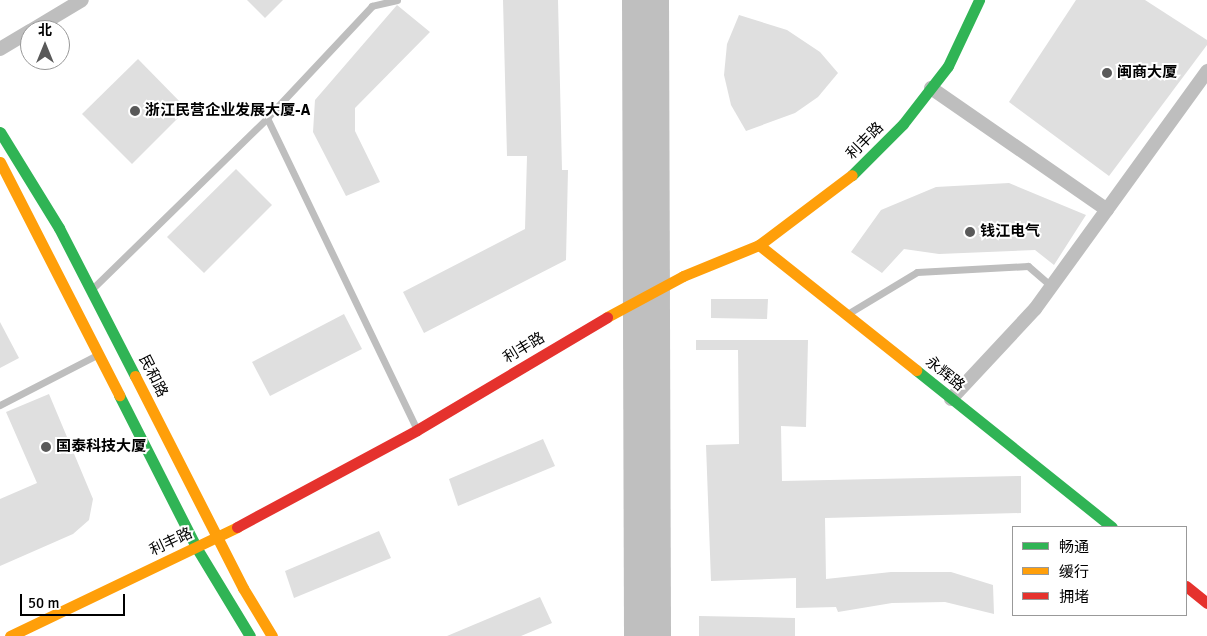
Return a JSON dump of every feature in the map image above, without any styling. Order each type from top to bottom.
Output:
[{"type":"street","points":[[49,20],[82,0]]},
{"type":"street","name":"利丰路","points":[[10,636],[196,546],[218,538],[417,430],[591,324],[683,276],[759,244],[841,186],[903,124],[948,66],[979,0]]},
{"type":"street","points":[[0,49],[20,37]]},
{"type":"street","points":[[951,399],[1051,286],[1207,71]]},
{"type":"street","points":[[931,88],[1107,210]]},
{"type":"street","name":"民和路","points":[[0,132],[91,289],[218,538],[272,636]]},
{"type":"street","points":[[0,162],[100,354],[196,546],[250,636]]},
{"type":"street","name":"永辉路","points":[[759,244],[1111,526]]},
{"type":"street","points":[[1187,587],[1207,603]]},
{"type":"lane","points":[[91,289],[267,118],[372,6],[397,0]]},
{"type":"lane","points":[[267,118],[417,430]]},
{"type":"lane","points":[[846,315],[917,272],[1028,266],[1051,286]]},
{"type":"lane","points":[[0,405],[100,354]]},
{"type":"shaded area","points":[[622,0],[669,0],[671,636],[624,636]]},
{"type":"building","points":[[247,0],[283,0],[265,18]]},
{"type":"building","points":[[503,0],[558,0],[562,170],[568,170],[566,260],[424,333],[403,292],[525,229],[527,156],[507,156]]},
{"type":"building","name":"闽商大厦","points":[[1076,0],[1145,0],[1207,40],[1207,45],[1109,176],[1009,102]]},
{"type":"building","points":[[397,5],[430,32],[355,108],[355,131],[380,182],[346,196],[313,132],[315,100]]},
{"type":"building","points":[[739,15],[787,30],[820,52],[838,73],[818,97],[795,113],[746,131],[731,105],[724,75],[727,44]]},
{"type":"building","name":"浙江民营企业发展大厦-A","points":[[138,59],[187,109],[132,164],[82,114]]},
{"type":"building","points":[[236,169],[272,205],[204,273],[167,237]]},
{"type":"building","name":"钱江电气","points":[[1009,183],[1086,215],[1054,265],[1035,250],[939,254],[904,249],[882,273],[851,252],[881,210],[936,187]]},
{"type":"building","points":[[711,299],[768,299],[767,319],[711,318]]},
{"type":"building","points":[[344,314],[362,349],[270,396],[252,362]]},
{"type":"building","points":[[0,322],[19,358],[0,368]]},
{"type":"building","points":[[696,340],[808,340],[806,427],[781,426],[782,481],[1021,476],[1021,513],[825,518],[826,579],[891,572],[951,572],[993,585],[994,614],[945,602],[892,603],[838,612],[836,607],[796,608],[796,578],[711,581],[706,445],[739,444],[738,350],[696,350]]},
{"type":"building","name":"国泰科技大厦","points":[[49,394],[93,499],[89,520],[73,534],[0,566],[0,499],[37,483],[6,412]]},
{"type":"building","points":[[543,439],[555,466],[458,506],[449,479]]},
{"type":"building","points":[[379,531],[391,558],[294,598],[285,571]]},
{"type":"building","points":[[540,597],[552,623],[521,636],[447,636]]},
{"type":"building","points":[[699,616],[795,618],[795,636],[699,636]]},
{"type":"traffic: fast","points":[[852,175],[903,124],[948,66],[979,0]]},
{"type":"traffic: fast","points":[[0,132],[59,228],[135,376]]},
{"type":"traffic: fast","points":[[916,370],[1111,526]]},
{"type":"traffic: fast","points":[[119,395],[196,547],[250,636]]},
{"type":"traffic: slow","points":[[0,162],[119,395]]},
{"type":"traffic: slow","points":[[607,317],[683,276],[759,245],[852,175]]},
{"type":"traffic: slow","points":[[759,245],[916,370]]},
{"type":"traffic: slow","points":[[135,376],[243,588],[272,636]]},
{"type":"traffic: slow","points":[[10,636],[237,527]]},
{"type":"traffic: jam","points":[[237,527],[417,430],[607,317]]},
{"type":"traffic: jam","points":[[1187,587],[1207,603]]},
{"type":"place","name":"闽商大厦","points":[[1107,73]]},
{"type":"place","name":"浙江民营企业发展大厦-A","points":[[135,111]]},
{"type":"place","name":"钱江电气","points":[[970,232]]},
{"type":"place","name":"国泰科技大厦","points":[[46,447]]}]
